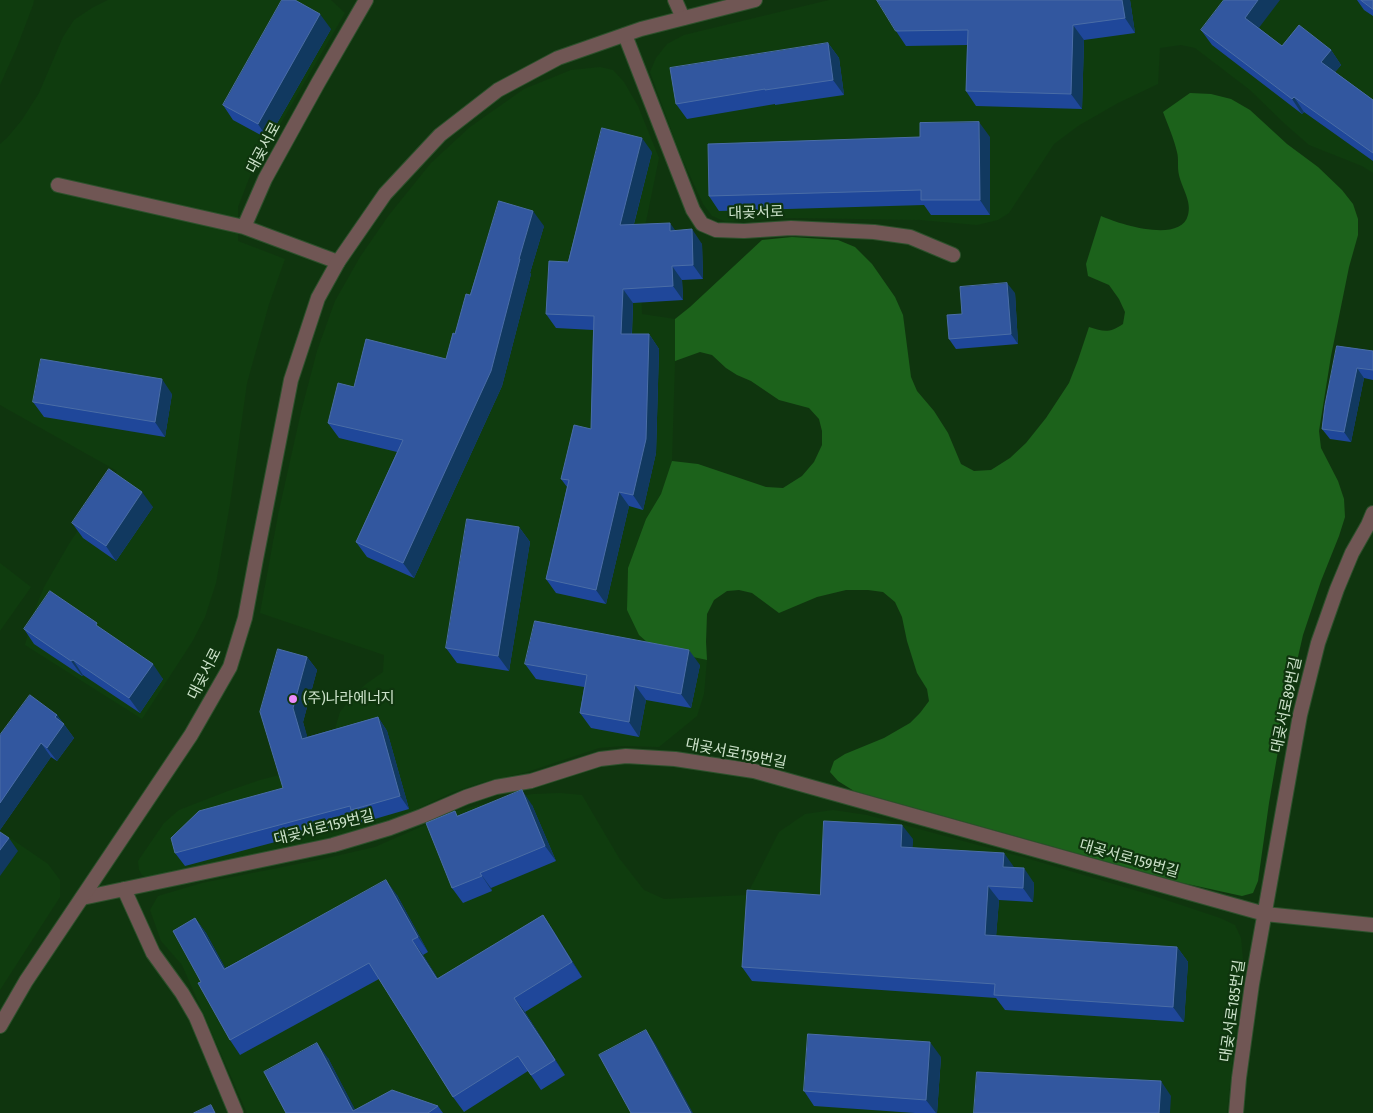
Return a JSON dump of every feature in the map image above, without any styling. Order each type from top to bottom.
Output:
[{"type":"street","name":"대곶서로","points":[[244,227],[265,179],[366,0]]},
{"type":"street","points":[[675,0],[683,18]]},
{"type":"street","name":"대곶서로","points":[[0,1026],[26,982],[191,735],[230,667],[245,618],[292,380],[318,298],[338,262],[385,194],[440,136],[498,90],[558,58],[641,29],[755,0]]},
{"type":"street","name":"대곶서로","points":[[625,34],[693,210],[702,224],[716,230],[744,231],[791,228],[874,232],[910,237],[953,255]]},
{"type":"street","points":[[58,184],[244,227],[338,262]]},
{"type":"street","name":"대곶서로89번길","points":[[1265,914],[1300,715],[1318,643],[1352,553],[1373,513]]},
{"type":"street","name":"대곶서로159번길","points":[[82,898],[333,845],[390,828],[466,796],[496,787],[531,781],[600,759],[626,756],[675,759],[754,771],[1265,914],[1373,925]]},
{"type":"street","points":[[124,889],[153,953],[182,993],[196,1017],[236,1113]]},
{"type":"street","name":"대곶서로185번길","points":[[1236,1113],[1252,984],[1265,914]]},
{"type":"shaded area","points":[[0,0],[34,0],[17,47],[0,85]]},
{"type":"shaded area","points":[[108,0],[331,0],[345,13],[250,176],[238,207],[238,241],[285,259],[269,304],[247,383],[230,504],[216,583],[205,617],[192,642],[142,719],[25,645],[33,614],[44,587],[69,544],[117,471],[0,405],[0,144],[22,120],[39,93],[63,37],[74,20]]},
{"type":"shaded area","points":[[829,0],[1373,0],[1373,173],[1362,166],[1309,145],[1250,90],[1195,48],[1181,45],[1160,48],[1158,84],[1118,103],[1078,126],[1054,144],[1009,213],[998,220],[977,225],[920,220],[791,218],[726,222],[712,216],[703,204],[680,154],[650,72],[656,58],[667,44],[684,35]]},
{"type":"shaded area","points":[[600,67],[613,70],[624,82],[638,106],[659,158],[640,251],[642,314],[675,319],[672,461],[661,494],[646,519],[628,568],[627,610],[655,649],[707,660],[704,694],[697,716],[659,747],[623,746],[599,748],[527,772],[480,783],[451,793],[389,821],[333,837],[150,879],[142,875],[139,870],[138,861],[164,823],[179,810],[260,780],[334,761],[335,729],[340,712],[366,684],[383,672],[384,655],[260,613],[278,515],[301,412],[317,351],[335,301],[360,257],[389,215],[431,163],[470,127],[524,89],[571,70]]},
{"type":"shaded area","points":[[1190,93],[1211,94],[1231,99],[1250,110],[1287,144],[1318,167],[1342,190],[1353,204],[1358,219],[1358,235],[1349,267],[1331,356],[1319,431],[1321,448],[1338,481],[1344,499],[1345,517],[1303,635],[1283,722],[1258,881],[1253,893],[1242,896],[1183,883],[854,791],[838,781],[830,772],[834,761],[845,754],[884,738],[910,723],[929,701],[927,689],[917,673],[902,617],[895,602],[883,592],[846,590],[817,597],[779,613],[752,593],[739,590],[727,591],[714,600],[707,614],[707,660],[655,649],[639,635],[627,610],[628,568],[646,519],[661,494],[672,461],[698,464],[766,487],[783,488],[802,476],[814,462],[822,445],[822,431],[819,419],[809,408],[779,400],[751,381],[726,368],[712,355],[700,352],[675,361],[675,319],[762,240],[792,237],[838,240],[855,247],[872,264],[895,297],[903,315],[911,377],[917,391],[934,411],[948,433],[961,464],[974,471],[991,470],[1010,458],[1026,443],[1046,418],[1069,383],[1089,327],[1107,331],[1123,324],[1125,312],[1109,285],[1088,276],[1086,264],[1101,216],[1135,227],[1162,230],[1174,229],[1183,224],[1188,215],[1189,205],[1179,175],[1177,152],[1163,112]]},
{"type":"shaded area","points":[[0,563],[31,587],[0,631]]},
{"type":"shaded area","points":[[560,793],[582,795],[619,858],[644,890],[664,899],[747,895],[779,832],[805,814],[833,810],[867,815],[1026,858],[1151,895],[1220,918],[1235,925],[1241,938],[1243,960],[1227,1113],[247,1113],[182,965],[161,941],[150,910],[158,896],[202,883],[375,847],[457,811],[498,800],[533,794]]},
{"type":"shaded area","points":[[0,831],[48,864],[60,880],[60,897],[0,990]]},
{"type":"building","points":[[282,0],[295,0],[320,14],[258,124],[223,105]]},
{"type":"building","points":[[877,0],[1122,0],[1125,18],[1073,25],[1071,94],[966,91],[968,30],[896,31]]},
{"type":"building","points":[[1224,0],[1258,0],[1245,18],[1282,46],[1299,25],[1331,50],[1321,62],[1373,100],[1373,153],[1294,97],[1292,99],[1201,30]]},
{"type":"building","points":[[1361,0],[1373,0],[1373,9]]},
{"type":"building","points":[[828,43],[833,80],[676,104],[670,68]]},
{"type":"building","points":[[979,122],[980,200],[921,200],[921,190],[709,196],[708,144],[920,137],[920,123]]},
{"type":"building","points":[[602,128],[642,138],[620,225],[670,223],[670,231],[692,229],[693,265],[672,266],[673,286],[623,289],[621,334],[649,334],[646,439],[633,495],[619,492],[596,590],[546,579],[569,480],[561,479],[574,425],[591,429],[594,316],[546,314],[549,261],[568,262]]},
{"type":"building","points":[[499,201],[533,211],[491,371],[403,563],[356,542],[403,440],[328,423],[338,383],[354,387],[366,339],[446,359],[466,294],[470,295]]},
{"type":"building","points":[[1007,283],[1011,334],[949,339],[947,315],[962,314],[960,287]]},
{"type":"building","points":[[1337,346],[1373,351],[1373,370],[1357,368],[1344,432],[1322,429]]},
{"type":"building","points":[[41,359],[162,379],[155,422],[33,402]]},
{"type":"building","points":[[109,469],[142,492],[106,546],[72,523]]},
{"type":"building","points":[[467,519],[519,527],[498,656],[446,648]]},
{"type":"building","points":[[50,591],[153,664],[129,698],[24,629]]},
{"type":"building","points":[[535,621],[689,650],[681,694],[635,685],[629,722],[580,713],[587,675],[525,664]]},
{"type":"building","points":[[278,649],[307,657],[293,708],[302,739],[378,717],[400,796],[351,810],[350,806],[175,853],[171,838],[199,811],[283,788],[260,712]]},
{"type":"building","points":[[30,695],[57,715],[55,717],[64,724],[47,748],[41,743],[0,803],[0,735]]},
{"type":"building","points":[[522,790],[545,846],[480,873],[482,876],[452,888],[426,823],[455,811],[457,816]]},
{"type":"building","points":[[824,821],[902,825],[901,847],[1004,853],[1003,867],[1024,868],[1023,888],[988,886],[985,935],[1177,947],[1173,1007],[994,995],[995,984],[742,967],[747,890],[820,895]]},
{"type":"building","points":[[0,832],[9,838],[0,850]]},
{"type":"building","points":[[386,880],[418,937],[412,940],[437,979],[543,915],[572,962],[514,998],[555,1060],[531,1075],[518,1056],[453,1097],[369,963],[230,1040],[198,983],[201,982],[173,931],[195,918],[224,969]]},
{"type":"building","points":[[646,1030],[691,1113],[631,1113],[599,1055]]},
{"type":"building","points":[[808,1034],[930,1042],[926,1100],[804,1091]]},
{"type":"building","points":[[317,1043],[353,1111],[392,1090],[438,1106],[428,1113],[286,1113],[264,1072]]},
{"type":"building","points":[[977,1072],[1161,1081],[1159,1113],[974,1113]]},
{"type":"building","points":[[211,1105],[215,1113],[194,1113]]},
{"type":"place","name":"(주)나라에너지","points":[[293,699]]}]
